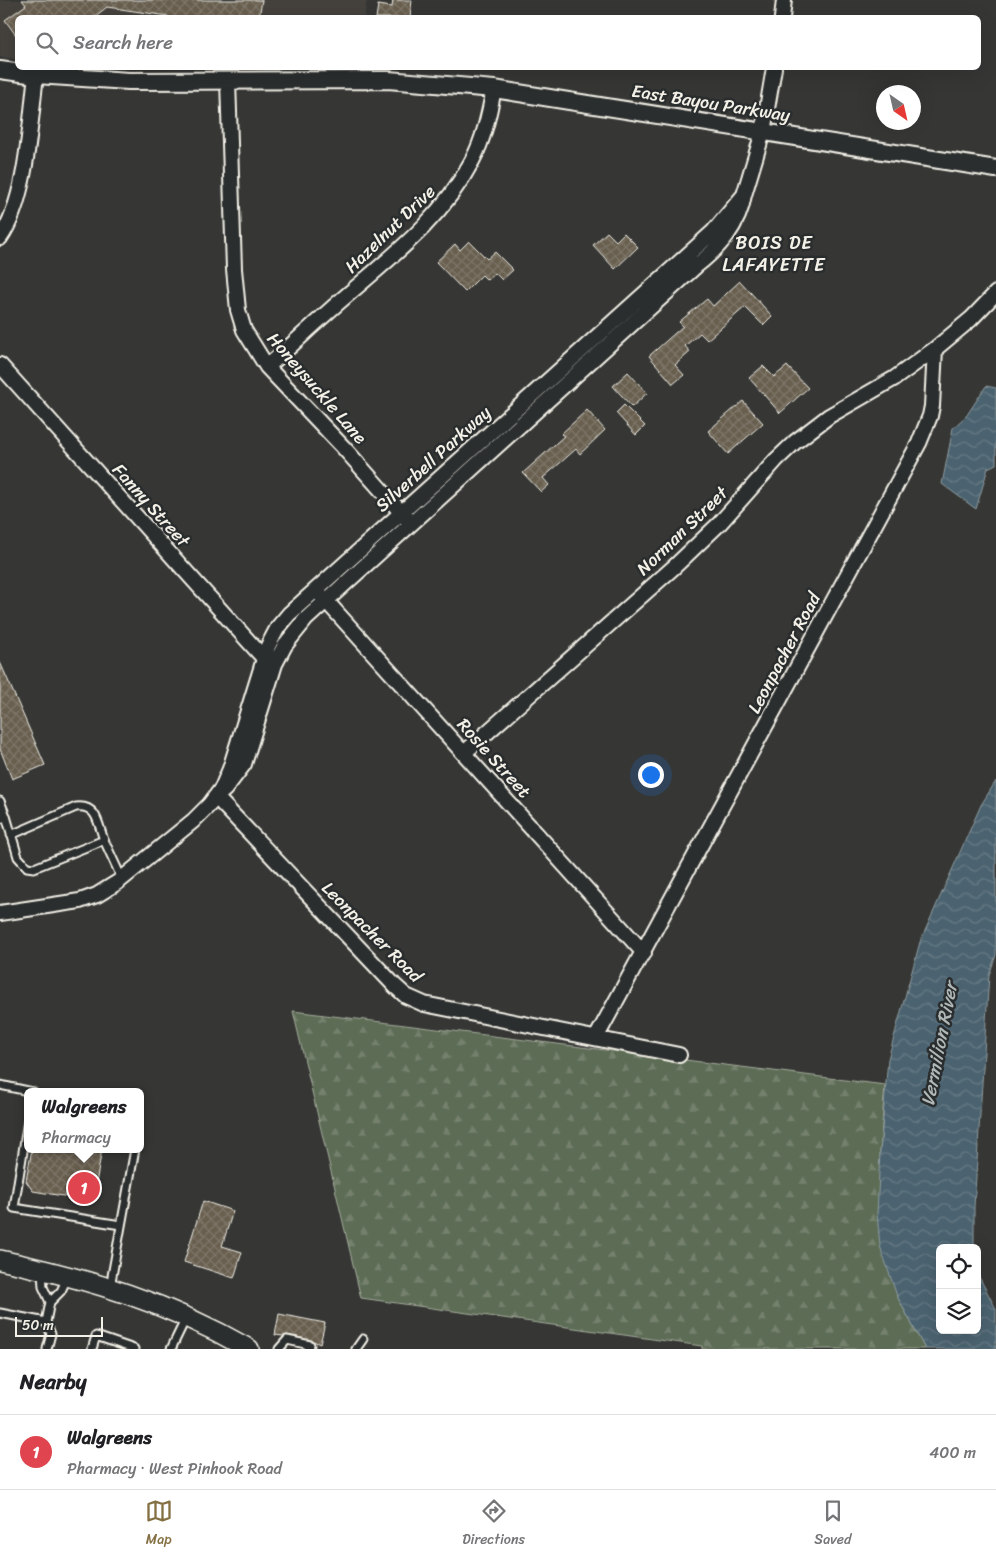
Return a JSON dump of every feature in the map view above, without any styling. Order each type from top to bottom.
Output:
[{"type":"main road","points":[[0,1260],[68,1275],[110,1287],[186,1316],[249,1349]]},
{"type":"street","points":[[782,15],[784,0]]},
{"type":"street","name":"East Bayou Parkway","points":[[0,70],[36,75],[129,81],[388,80],[494,89],[996,169]]},
{"type":"street","name":"Silverbell Parkway","points":[[0,913],[80,901],[97,895],[122,879],[192,821],[237,774],[247,757],[274,669],[285,645],[294,632],[406,518],[712,232],[744,195],[763,132],[774,70]]},
{"type":"street","points":[[0,238],[16,208],[28,140],[36,75]]},
{"type":"street","name":"Honeysuckle Lane","points":[[228,80],[236,299],[244,330],[267,367],[343,447],[406,518]]},
{"type":"street","name":"Hazelnut Drive","points":[[267,367],[404,245],[445,205],[478,148],[494,89]]},
{"type":"street","points":[[935,349],[971,319],[996,293]]},
{"type":"street","name":"Norman Street","points":[[464,753],[674,567],[720,523],[776,460],[795,442],[829,416],[895,378],[935,349]]},
{"type":"street","name":"Leonpacher Road","points":[[596,1038],[644,953],[919,443],[932,406],[935,349]]},
{"type":"street","name":"Fanny Street","points":[[0,365],[274,669]]},
{"type":"street","name":"Silverbell Parkway","points":[[216,796],[222,788],[233,761],[264,659],[278,627],[315,589],[406,518]]},
{"type":"street","name":"Rosie Street","points":[[315,589],[644,953]]},
{"type":"street","name":"Leonpacher Road","points":[[216,796],[406,996],[424,1004],[679,1055]]},
{"type":"lane","points":[[0,801],[3,817],[18,857],[27,867],[34,868],[104,840]]},
{"type":"lane","points":[[11,835],[76,807],[84,806],[93,811],[122,879]]},
{"type":"lane","points":[[0,1085],[24,1090]]},
{"type":"lane","points":[[24,1145],[14,1208],[121,1225]]},
{"type":"lane","points":[[110,1287],[134,1153]]},
{"type":"lane","points":[[41,1269],[44,1286],[50,1302],[46,1322],[51,1334],[47,1349]]},
{"type":"lane","points":[[50,1302],[61,1291],[68,1275]]},
{"type":"lane","points":[[0,1313],[46,1322]]},
{"type":"lane","points":[[171,1349],[186,1316]]},
{"type":"lane","points":[[92,1349],[96,1336],[134,1349]]},
{"type":"lane","points":[[356,1349],[363,1339]]},
{"type":"lane","points":[[280,1349],[287,1340],[310,1345],[308,1349]]},
{"type":"shaded area","points":[[0,0],[367,0],[364,15],[15,15],[15,59],[0,57]]},
{"type":"green space","points":[[293,1011],[885,1085],[880,1152],[897,1296],[925,1349],[702,1349],[702,1346],[361,1298]]},
{"type":"water","points":[[986,386],[996,388],[996,464],[988,468],[976,509],[942,484],[953,428],[967,415]]},
{"type":"water","name":"Vermilion River","points":[[996,781],[996,955],[989,975],[974,1207],[974,1244],[936,1244],[936,1334],[981,1334],[981,1281],[996,1309],[996,1349],[925,1349],[897,1296],[880,1246],[877,1214],[888,1059],[920,942],[981,805]]},
{"type":"building","points":[[22,0],[262,0],[260,15],[161,15],[107,7],[97,15],[15,15],[15,34],[5,20],[26,5]]},
{"type":"building","points":[[393,0],[412,0],[410,15],[376,15],[378,5],[392,7]]},
{"type":"building","points":[[607,232],[616,241],[624,233],[638,247],[615,269],[593,245]]},
{"type":"building","points":[[469,241],[487,259],[495,252],[513,270],[502,280],[495,273],[487,280],[482,275],[465,292],[436,262],[455,244],[460,250]]},
{"type":"building","points":[[740,281],[772,316],[763,325],[745,307],[707,340],[700,333],[685,346],[690,352],[675,365],[684,375],[673,384],[649,356],[683,326],[679,322],[707,299],[713,306]]},
{"type":"building","points":[[763,366],[774,377],[787,366],[808,388],[780,413],[749,378]]},
{"type":"building","points":[[628,372],[647,393],[632,407],[613,386]]},
{"type":"building","points":[[743,401],[763,423],[728,454],[708,431]]},
{"type":"building","points":[[624,405],[645,426],[636,435],[616,413]]},
{"type":"building","points":[[587,410],[605,430],[580,454],[576,449],[543,478],[549,485],[541,492],[523,473],[564,436],[561,434]]},
{"type":"building","points":[[0,662],[45,765],[12,779],[0,749]]},
{"type":"building","points":[[31,1153],[101,1153],[93,1201],[33,1191],[26,1181]]},
{"type":"building","points":[[203,1201],[233,1211],[222,1246],[242,1252],[234,1278],[184,1262]]},
{"type":"building","points":[[279,1314],[325,1323],[320,1344],[288,1335],[275,1335]]},
{"type":"place","name":"Walgreens","points":[[84,1188]]},
{"type":"district","name":"BOIS DE LAFAYETTE","points":[[774,253]]}]
